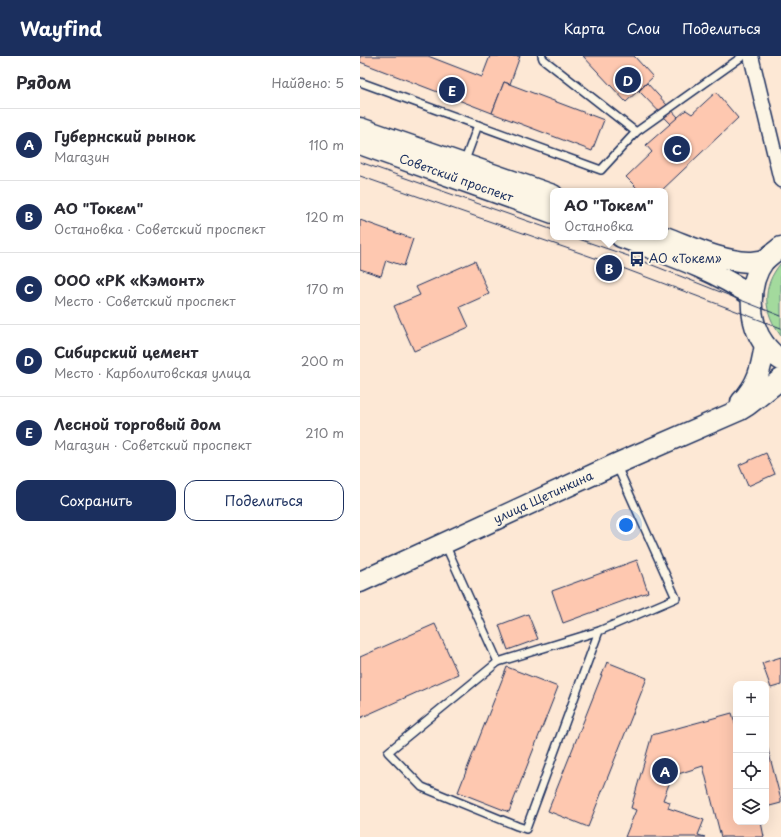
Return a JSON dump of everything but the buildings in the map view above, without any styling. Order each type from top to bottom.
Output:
[{"type":"main road","name":"Советский проспект","points":[[360,128],[550,194]]},
{"type":"main road","name":"Советский проспект","points":[[360,144],[550,211]]},
{"type":"main road","points":[[668,238],[720,257],[751,262],[765,260]]},
{"type":"main road","points":[[629,240],[710,272],[739,287],[752,296]]},
{"type":"main road","points":[[781,247],[765,260],[758,272],[752,296],[753,317],[760,337],[765,346],[781,360]]},
{"type":"main road","points":[[728,414],[748,394],[754,385],[763,362],[765,346]]},
{"type":"main road","name":"улица Щетинкина","points":[[360,582],[616,464],[740,410],[781,379]]},
{"type":"street","points":[[750,56],[781,180]]},
{"type":"street","points":[[781,240],[781,247]]},
{"type":"lane","points":[[542,56],[543,60],[636,132]]},
{"type":"lane","points":[[360,82],[601,170],[636,132],[743,56]]},
{"type":"lane","points":[[464,164],[478,125]]},
{"type":"lane","points":[[599,631],[526,829],[422,787],[388,752],[498,662],[599,631],[676,598],[616,464]]},
{"type":"lane","points":[[445,542],[498,662]]},
{"type":"green space","points":[[781,263],[781,336],[775,327],[768,309],[767,290],[770,281]]},
{"type":"tram line","points":[[360,162],[550,229]]},
{"type":"tram line","points":[[360,176],[612,264],[781,328]]},
{"type":"tram line","points":[[582,240],[637,259],[781,316]]},
{"type":"place","name":"Сибирский цемент","points":[[628,80]]},
{"type":"place","name":"Лесной торговый дом","points":[[452,90]]},
{"type":"place","name":"ООО «РК «Кэмонт»","points":[[677,149]]},
{"type":"place","name":"АО «Токем»","points":[[637,259]]},
{"type":"place","name":"АО \"Токем\"","points":[[609,268]]},
{"type":"place","name":"Губернский рынок","points":[[665,771]]}]
